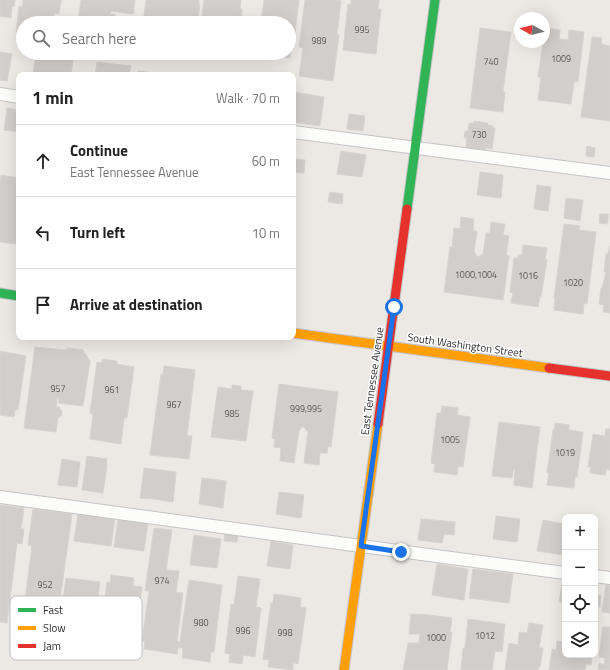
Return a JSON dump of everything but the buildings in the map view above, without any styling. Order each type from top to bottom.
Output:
[{"type":"street","name":"East Tennessee Avenue","points":[[344,670],[435,0]]},
{"type":"street","points":[[0,293],[16,296]]},
{"type":"street","name":"South Washington Street","points":[[296,334],[610,376]]},
{"type":"lane","points":[[0,94],[16,97]]},
{"type":"lane","points":[[296,132],[610,173]]},
{"type":"lane","points":[[0,497],[562,573]]},
{"type":"lane","points":[[598,576],[610,578]]},
{"type":"traffic: fast","points":[[407,209],[435,0]]},
{"type":"traffic: fast","points":[[0,293],[16,296]]},
{"type":"traffic: slow","points":[[296,333],[549,368]]},
{"type":"traffic: slow","points":[[344,670],[378,424]]},
{"type":"traffic: jam","points":[[378,424],[407,209]]},
{"type":"traffic: jam","points":[[549,368],[610,376]]},
{"type":"route","points":[[394,307],[361,546],[401,552]]}]
